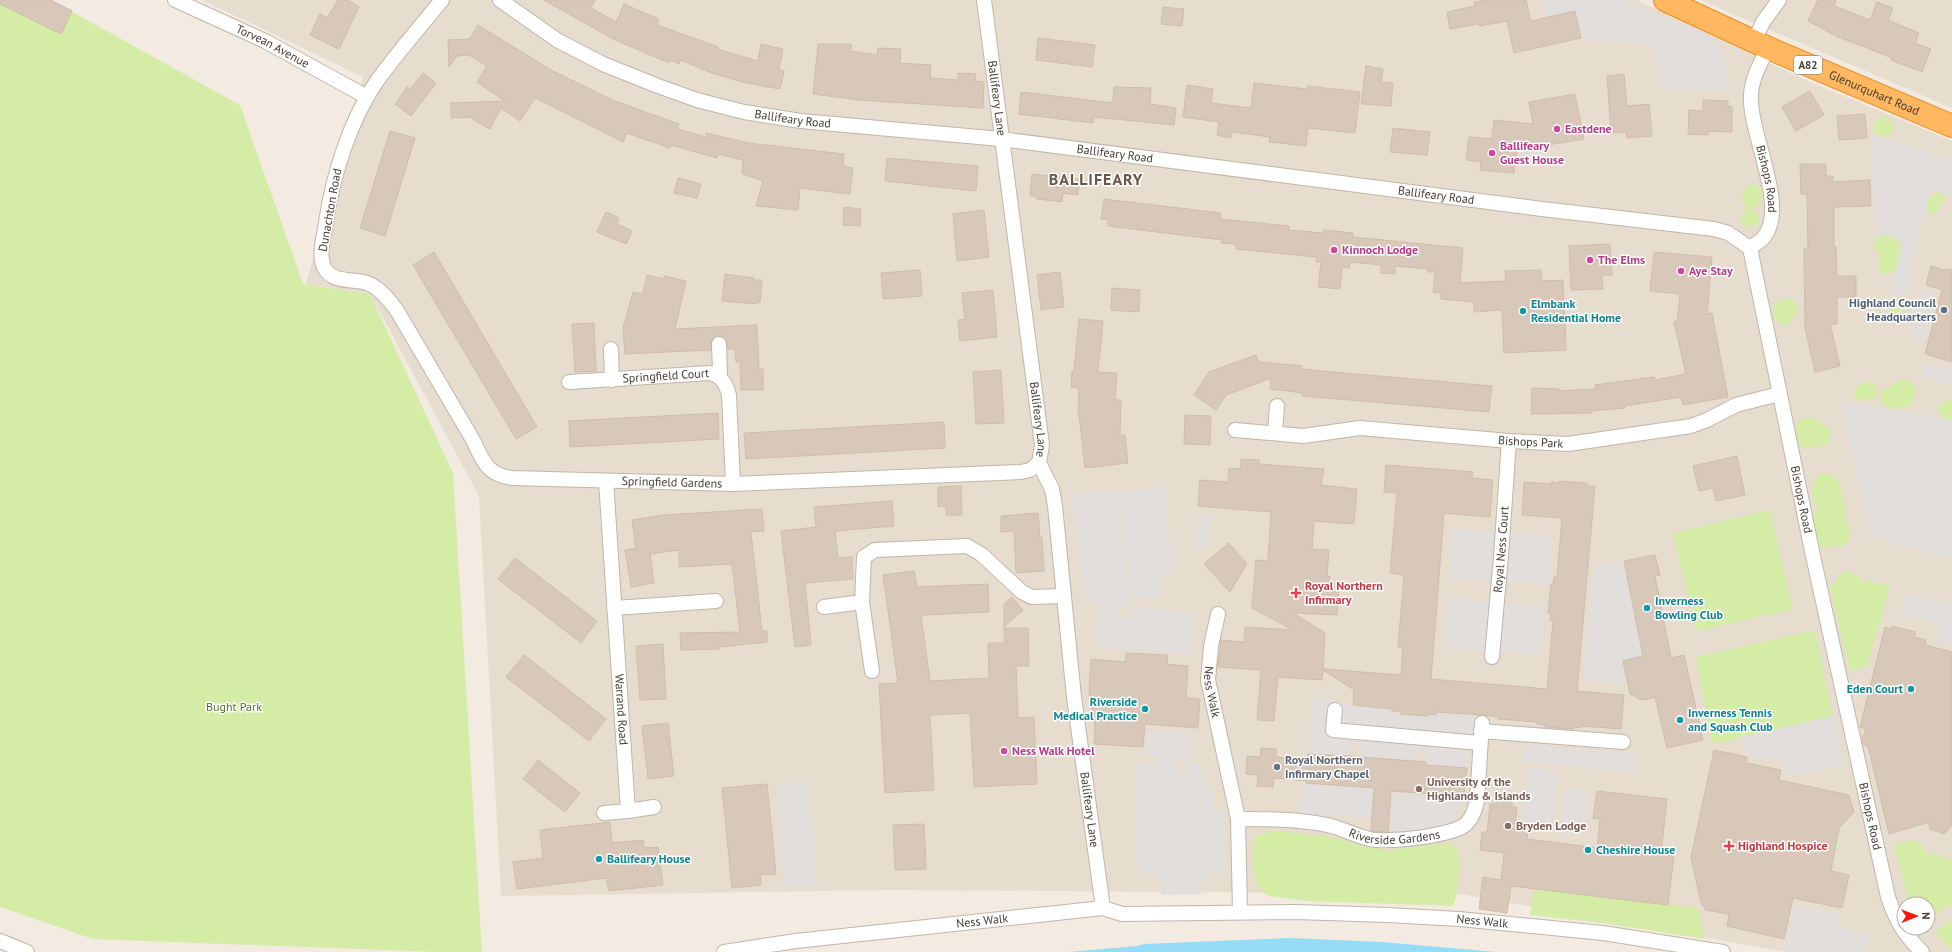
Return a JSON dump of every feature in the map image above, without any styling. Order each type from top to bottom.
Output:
[{"type":"highway","name":"Glenurquhart Road","points":[[1665,0],[1761,44],[1952,126]]},
{"type":"street","name":"Torvean Avenue","points":[[175,0],[265,41],[367,97]]},
{"type":"street","name":"Dunachton Road","points":[[396,309],[385,295],[375,287],[366,283],[340,279],[329,274],[323,267],[321,254],[328,208],[338,164],[367,97],[377,80],[442,0]]},
{"type":"street","name":"Ballifeary Road","points":[[500,0],[558,40],[602,64],[697,100],[744,112],[800,121],[1001,139],[1549,210],[1714,229],[1728,233],[1750,248]]},
{"type":"street","name":"Ballifeary Lane","points":[[984,0],[1042,445],[1039,463],[1052,489],[1056,506],[1074,696],[1103,908]]},
{"type":"street","name":"Bishops Road","points":[[1779,0],[1763,22],[1761,44],[1751,93],[1752,113],[1771,194],[1773,218],[1764,237],[1750,248],[1779,394],[1851,735],[1888,897],[1896,920],[1908,939],[1922,952]]},
{"type":"street","name":"Springfield Gardens","points":[[396,309],[473,440],[484,463],[490,470],[500,476],[606,481],[733,484],[1021,472],[1030,470],[1039,463]]},
{"type":"street","name":"Springfield Court","points":[[718,376],[720,371],[719,344]]},
{"type":"street","name":"Springfield Court","points":[[611,349],[612,380]]},
{"type":"street","name":"Springfield Court","points":[[569,382],[710,373],[718,376],[725,382],[729,395],[733,484]]},
{"type":"street","name":"Bishops Park","points":[[1235,430],[1303,436],[1360,428],[1509,441],[1568,444],[1691,426],[1708,420],[1736,405],[1779,394]]},
{"type":"street","points":[[1275,433],[1277,406]]},
{"type":"street","name":"Royal Ness Court","points":[[1492,656],[1509,441]]},
{"type":"street","name":"Warrand Road","points":[[606,481],[628,811]]},
{"type":"street","points":[[872,670],[862,602],[864,557],[875,550],[967,546],[981,554],[1022,592],[1032,597],[1064,596]]},
{"type":"street","points":[[614,608],[716,601]]},
{"type":"street","points":[[824,607],[862,602]]},
{"type":"street","name":"Ness Walk","points":[[1218,614],[1211,646],[1208,680],[1238,819],[1240,912]]},
{"type":"street","points":[[1336,710],[1334,730],[1481,732],[1623,742]]},
{"type":"street","name":"Riverside Gardens","points":[[1238,819],[1326,824],[1370,840],[1388,841],[1457,831],[1467,823],[1474,812],[1477,801],[1481,732]]},
{"type":"street","points":[[604,813],[654,807]]},
{"type":"street","name":"Ness Walk","points":[[724,952],[796,941],[1103,908],[1122,914],[1240,912],[1372,914],[1459,919],[1603,933],[1723,952]]},
{"type":"street","points":[[0,942],[27,952]]},
{"type":"shaded area","points":[[202,0],[1637,0],[1803,79],[1952,141],[1952,952],[1786,952],[1460,894],[893,890],[501,896],[479,496],[370,294],[306,284],[363,77]]},
{"type":"shaded area","points":[[1543,0],[1625,0],[1711,37],[1721,48],[1731,91],[1660,87],[1655,46],[1581,38],[1575,11],[1547,17]]},
{"type":"shaded area","points":[[1701,0],[1952,0],[1952,108],[1730,13]]},
{"type":"shaded area","points":[[1871,133],[1952,161],[1952,194],[1932,188],[1904,297],[1891,295],[1902,239],[1877,234]]},
{"type":"shaded area","points":[[1921,289],[1936,294],[1924,340],[1908,335]]},
{"type":"shaded area","points":[[1926,363],[1952,370],[1952,385],[1922,377]]},
{"type":"shaded area","points":[[1840,401],[1952,420],[1952,559],[1871,536]]},
{"type":"shaded area","points":[[1164,488],[1174,573],[1161,575],[1161,596],[1133,598],[1121,492]]},
{"type":"shaded area","points":[[1117,491],[1130,605],[1117,606],[1118,612],[1126,620],[1131,620],[1132,607],[1194,612],[1191,654],[1096,647],[1099,602],[1085,603],[1072,495]]},
{"type":"shaded area","points":[[1197,514],[1211,516],[1209,546],[1195,546]]},
{"type":"shaded area","points":[[1452,529],[1551,536],[1548,584],[1448,577]]},
{"type":"shaded area","points":[[1624,561],[1643,656],[1623,661],[1625,683],[1583,679],[1594,565]]},
{"type":"shaded area","points":[[1952,586],[1952,645],[1936,641],[1940,623],[1901,613],[1905,594],[1947,604]]},
{"type":"shaded area","points":[[1448,599],[1543,607],[1539,655],[1444,647]]},
{"type":"shaded area","points":[[1314,699],[1326,699],[1353,705],[1392,709],[1392,711],[1400,711],[1400,714],[1427,716],[1427,714],[1436,712],[1475,715],[1467,768],[1426,765],[1427,749],[1415,748],[1414,761],[1359,757],[1360,743],[1349,743],[1348,757],[1308,754]]},
{"type":"shaded area","points":[[1832,716],[1843,765],[1787,777],[1782,757],[1762,761],[1747,757],[1740,738]]},
{"type":"shaded area","points":[[1147,731],[1189,734],[1187,761],[1174,760],[1175,767],[1181,774],[1186,775],[1187,762],[1202,762],[1202,773],[1211,795],[1211,811],[1225,811],[1225,872],[1211,872],[1207,880],[1202,881],[1202,894],[1161,895],[1161,881],[1157,880],[1152,872],[1137,872],[1137,765],[1158,764],[1157,759],[1145,758]]},
{"type":"shaded area","points":[[1524,744],[1635,753],[1634,772],[1523,762]]},
{"type":"shaded area","points":[[1528,767],[1558,771],[1552,824],[1523,820]]},
{"type":"shaded area","points":[[808,782],[816,885],[784,888],[776,785]]},
{"type":"shaded area","points":[[1306,783],[1374,788],[1372,818],[1299,814],[1300,798]]},
{"type":"shaded area","points":[[1564,788],[1588,790],[1583,835],[1560,833]]},
{"type":"shaded area","points":[[1391,791],[1464,796],[1449,827],[1388,834]]},
{"type":"shaded area","points":[[1795,906],[1841,914],[1839,927],[1868,934],[1866,952],[1785,952]]},
{"type":"green space","name":"Bught Park","points":[[0,0],[51,0],[240,105],[303,284],[370,294],[453,473],[482,952],[438,952],[93,939],[0,907]]},
{"type":"green space","points":[[1883,117],[1890,120],[1893,127],[1890,134],[1883,137],[1876,134],[1873,127],[1876,120]]},
{"type":"green space","points":[[1752,184],[1761,188],[1763,195],[1758,206],[1750,209],[1757,213],[1760,221],[1752,227],[1743,226],[1740,221],[1746,208],[1741,198],[1745,189]]},
{"type":"green space","points":[[1939,192],[1945,197],[1944,202],[1937,211],[1929,214],[1927,210],[1928,201]]},
{"type":"green space","points":[[1884,234],[1897,240],[1903,246],[1897,271],[1883,274],[1879,270],[1880,253],[1874,249],[1875,239]]},
{"type":"green space","points":[[1791,298],[1797,306],[1796,316],[1787,325],[1777,322],[1773,313],[1775,304],[1783,299]]},
{"type":"green space","points":[[1895,298],[1900,298],[1905,307],[1901,309],[1896,323],[1889,322],[1887,319],[1890,310],[1890,301]]},
{"type":"green space","points":[[1902,379],[1909,381],[1915,386],[1915,394],[1910,404],[1901,409],[1895,409],[1882,405],[1881,391]]},
{"type":"green space","points":[[1866,382],[1876,384],[1877,394],[1875,398],[1856,401],[1854,394],[1855,389]]},
{"type":"green space","points":[[1946,401],[1952,401],[1952,424],[1943,417],[1938,407]]},
{"type":"green space","points":[[1801,418],[1813,418],[1829,428],[1829,444],[1806,449],[1802,446],[1795,434],[1796,426]]},
{"type":"green space","points":[[1820,474],[1829,474],[1835,477],[1841,485],[1842,500],[1846,507],[1846,521],[1850,528],[1850,537],[1845,545],[1826,548],[1818,545],[1811,526],[1818,507],[1813,499],[1812,490],[1814,482]]},
{"type":"green space","points":[[1770,510],[1793,609],[1696,631],[1673,533]]},
{"type":"green space","points":[[1846,571],[1855,574],[1863,580],[1890,586],[1867,666],[1850,671],[1829,586],[1835,584],[1838,576]]},
{"type":"green space","points":[[1815,630],[1832,716],[1712,744],[1696,657]]},
{"type":"green space","points":[[1274,831],[1328,836],[1371,848],[1388,850],[1449,843],[1458,850],[1458,886],[1453,906],[1307,901],[1268,896],[1262,892],[1255,877],[1253,868],[1253,850],[1256,835]]},
{"type":"green space","points":[[1913,840],[1922,846],[1925,852],[1952,860],[1952,902],[1936,915],[1936,896],[1908,896],[1894,844]]},
{"type":"green space","points":[[1534,889],[1698,908],[1705,939],[1603,923],[1530,915]]},
{"type":"green space","points":[[1952,918],[1952,950],[1936,934],[1936,932]]},
{"type":"water","points":[[1290,938],[1382,942],[1496,952],[1069,952],[1137,946],[1144,944]]},
{"type":"building","points":[[0,0],[51,0],[72,11],[61,34],[0,4]]},
{"type":"building","points":[[338,0],[348,0],[359,7],[339,49],[310,35],[320,14],[327,18]]},
{"type":"building","points":[[544,0],[595,0],[591,8],[616,22],[624,4],[659,19],[657,25],[718,47],[717,49],[758,61],[761,44],[783,49],[779,70],[784,71],[780,89],[746,83],[712,73],[680,60],[679,64],[670,60],[669,63],[615,40]]},
{"type":"building","points":[[1487,0],[1526,0],[1531,21],[1575,11],[1581,38],[1514,53],[1507,21],[1450,29],[1447,12],[1475,6],[1474,2]]},
{"type":"building","points":[[1818,0],[1836,0],[1834,6],[1870,20],[1877,2],[1893,8],[1888,20],[1919,33],[1915,43],[1931,49],[1922,72],[1891,60],[1892,58],[1836,36],[1808,21]]},
{"type":"building","points":[[1163,7],[1184,9],[1182,26],[1161,24]]},
{"type":"building","points":[[478,25],[551,70],[612,100],[679,124],[677,129],[706,137],[706,133],[748,143],[844,154],[843,166],[853,168],[850,194],[800,188],[798,210],[756,206],[763,181],[742,174],[743,160],[718,154],[717,158],[671,145],[670,148],[627,133],[623,142],[535,98],[520,121],[501,108],[490,129],[472,119],[473,117],[451,118],[451,103],[505,101],[477,82],[487,66],[469,55],[457,56],[449,67],[448,40],[470,39]]},
{"type":"building","points":[[1038,38],[1095,45],[1092,67],[1036,60]]},
{"type":"building","points":[[818,44],[851,44],[851,51],[877,55],[878,48],[901,49],[900,63],[931,65],[930,78],[958,80],[958,73],[976,74],[975,81],[984,82],[983,108],[859,100],[813,94]]},
{"type":"building","points":[[1366,66],[1383,69],[1381,82],[1393,83],[1391,106],[1361,104]]},
{"type":"building","points":[[423,73],[436,83],[411,116],[395,104],[407,87],[410,89]]},
{"type":"building","points":[[1624,74],[1627,106],[1649,104],[1652,136],[1627,138],[1626,132],[1611,133],[1607,76]]},
{"type":"building","points":[[1254,83],[1307,89],[1307,86],[1360,92],[1355,133],[1308,128],[1306,146],[1269,142],[1270,137],[1232,132],[1231,138],[1217,135],[1219,122],[1183,117],[1187,85],[1213,89],[1211,103],[1251,108]]},
{"type":"building","points":[[1114,87],[1151,88],[1150,104],[1176,108],[1174,125],[1094,117],[1093,123],[1019,114],[1021,92],[1113,103]]},
{"type":"building","points":[[1810,91],[1824,115],[1796,131],[1782,107]]},
{"type":"building","points":[[1575,94],[1584,139],[1517,150],[1514,173],[1480,170],[1481,162],[1466,160],[1469,137],[1492,139],[1494,120],[1533,124],[1529,102]]},
{"type":"building","points":[[1703,100],[1728,101],[1728,106],[1732,107],[1732,132],[1708,131],[1708,135],[1688,134],[1689,110],[1703,111]]},
{"type":"building","points":[[1865,114],[1867,138],[1839,140],[1837,116]]},
{"type":"building","points":[[1393,128],[1430,132],[1427,155],[1390,152]]},
{"type":"building","points":[[390,131],[415,138],[385,236],[360,228]]},
{"type":"building","points":[[887,158],[978,166],[976,191],[885,181]]},
{"type":"building","points":[[1800,164],[1826,164],[1826,176],[1833,176],[1833,182],[1870,180],[1871,206],[1834,207],[1834,247],[1836,247],[1837,276],[1856,276],[1856,297],[1837,297],[1837,324],[1830,324],[1840,366],[1815,372],[1805,328],[1804,248],[1808,248],[1807,194],[1801,194]]},
{"type":"building","points":[[1032,174],[1080,179],[1078,195],[1063,193],[1062,202],[1037,199],[1037,196],[1030,196]]},
{"type":"building","points":[[678,178],[701,184],[697,198],[674,193]]},
{"type":"building","points":[[1104,199],[1221,213],[1220,219],[1289,226],[1289,230],[1323,233],[1323,230],[1353,233],[1353,237],[1463,248],[1460,283],[1506,281],[1505,271],[1541,270],[1542,281],[1563,280],[1566,350],[1504,353],[1502,310],[1474,312],[1474,302],[1441,299],[1441,293],[1433,292],[1435,272],[1428,272],[1428,269],[1395,266],[1395,274],[1381,273],[1381,265],[1350,262],[1349,268],[1342,267],[1340,289],[1318,287],[1321,262],[1316,262],[1316,257],[1236,249],[1236,244],[1221,243],[1222,240],[1108,226],[1108,219],[1101,219]]},
{"type":"building","points":[[844,207],[861,209],[860,226],[843,225]]},
{"type":"building","points":[[984,210],[989,257],[957,261],[953,214]]},
{"type":"building","points":[[606,212],[619,218],[617,224],[632,231],[626,244],[597,232]]},
{"type":"building","name":"The Elms","points":[[1610,244],[1612,275],[1602,275],[1603,289],[1571,290],[1569,246]]},
{"type":"building","points":[[434,252],[537,427],[516,439],[413,265]]},
{"type":"building","points":[[1654,252],[1712,257],[1707,314],[1712,313],[1728,397],[1683,405],[1681,397],[1624,406],[1625,408],[1592,411],[1592,413],[1531,414],[1532,388],[1559,389],[1559,391],[1596,389],[1595,385],[1654,377],[1655,380],[1686,374],[1674,322],[1677,321],[1680,294],[1650,291]]},
{"type":"building","name":"Highland Council Headquarters","points":[[1931,266],[1947,271],[1947,269],[1952,270],[1952,362],[1925,354],[1942,290],[1926,285]]},
{"type":"building","points":[[920,270],[922,296],[883,299],[881,273]]},
{"type":"building","points":[[1060,272],[1064,307],[1041,310],[1037,275]]},
{"type":"building","points":[[725,274],[754,278],[754,280],[762,280],[760,303],[755,302],[756,304],[722,301]]},
{"type":"building","points":[[647,275],[664,279],[664,276],[686,281],[675,329],[757,325],[759,369],[763,369],[763,390],[741,390],[740,362],[736,362],[735,349],[728,349],[726,340],[723,336],[718,336],[712,340],[711,350],[625,354],[623,328],[633,292],[643,294]]},
{"type":"building","points":[[1112,288],[1140,290],[1139,312],[1111,310]]},
{"type":"building","points":[[993,290],[997,337],[960,341],[958,320],[965,319],[962,293]]},
{"type":"building","points":[[1079,319],[1103,321],[1098,372],[1117,373],[1115,400],[1121,400],[1120,435],[1125,435],[1128,463],[1085,468],[1078,415],[1079,388],[1071,387]]},
{"type":"building","points":[[594,323],[596,371],[575,372],[572,324]]},
{"type":"building","points":[[1256,355],[1259,362],[1302,366],[1300,369],[1492,386],[1489,412],[1303,396],[1303,393],[1270,389],[1271,378],[1226,395],[1216,410],[1194,395],[1209,372]]},
{"type":"building","points":[[1001,370],[1004,423],[976,424],[973,372]]},
{"type":"building","points":[[718,413],[719,439],[570,447],[569,421]]},
{"type":"building","points":[[1185,415],[1211,416],[1210,445],[1184,444]]},
{"type":"building","points":[[944,422],[945,448],[746,459],[744,433]]},
{"type":"building","points":[[1737,456],[1745,495],[1716,501],[1713,488],[1699,491],[1693,466]]},
{"type":"building","points":[[1241,459],[1259,460],[1259,464],[1324,469],[1321,485],[1357,489],[1354,524],[1314,521],[1312,549],[1329,550],[1327,576],[1330,577],[1329,583],[1339,584],[1337,615],[1293,613],[1325,633],[1323,669],[1401,675],[1403,648],[1398,647],[1404,575],[1390,573],[1397,493],[1384,492],[1386,465],[1473,472],[1472,478],[1493,480],[1490,517],[1444,513],[1431,679],[1547,689],[1553,621],[1550,620],[1551,613],[1548,613],[1551,584],[1553,584],[1554,577],[1557,577],[1562,518],[1522,515],[1524,482],[1551,484],[1551,482],[1559,483],[1559,481],[1587,483],[1587,486],[1595,486],[1577,691],[1624,695],[1621,729],[1582,726],[1581,728],[1573,727],[1573,729],[1545,727],[1545,725],[1537,724],[1537,722],[1498,719],[1499,717],[1483,715],[1436,712],[1436,715],[1428,714],[1428,716],[1400,714],[1400,711],[1392,711],[1392,709],[1353,705],[1354,690],[1323,670],[1322,680],[1278,677],[1274,721],[1257,720],[1261,670],[1218,667],[1221,640],[1244,642],[1245,627],[1293,630],[1252,608],[1256,560],[1268,561],[1271,512],[1198,506],[1200,480],[1228,482],[1229,468],[1240,469]]},
{"type":"building","points":[[961,486],[962,515],[946,515],[946,506],[938,507],[938,487]]},
{"type":"building","points":[[892,501],[894,526],[835,531],[838,558],[852,557],[853,579],[805,583],[811,645],[795,647],[781,531],[816,527],[814,507]]},
{"type":"building","points":[[762,509],[764,531],[751,532],[762,631],[767,631],[767,642],[719,647],[719,649],[681,650],[680,633],[740,632],[732,564],[679,567],[679,550],[650,554],[654,583],[631,587],[625,550],[636,548],[632,520],[664,515]]},
{"type":"building","points":[[1038,513],[1040,538],[1042,537],[1044,571],[1016,573],[1014,531],[1001,532],[1001,516]]},
{"type":"building","points":[[1229,543],[1247,564],[1230,592],[1204,564]]},
{"type":"building","points":[[1655,555],[1660,575],[1655,576],[1671,658],[1684,655],[1703,740],[1667,748],[1655,697],[1642,700],[1630,694],[1623,661],[1643,656],[1624,561]]},
{"type":"building","points":[[515,558],[597,621],[581,643],[498,579]]},
{"type":"building","name":"Ness Walk Hotel","points":[[914,571],[917,587],[988,584],[989,612],[921,615],[930,681],[989,678],[988,643],[1005,643],[1004,628],[1028,628],[1029,666],[1016,666],[1018,718],[1034,717],[1037,784],[974,787],[970,713],[930,715],[934,790],[885,793],[879,684],[898,683],[883,575]]},
{"type":"building","points":[[1012,597],[1023,610],[1004,627],[1004,604]]},
{"type":"building","name":"Eden Court","points":[[1892,626],[1915,632],[1914,637],[1926,640],[1925,645],[1952,652],[1952,825],[1944,834],[1930,829],[1929,822],[1889,834],[1868,746],[1863,744],[1862,740],[1866,729],[1860,727],[1885,627],[1891,629]]},
{"type":"building","points":[[663,644],[666,699],[640,700],[636,646]]},
{"type":"building","name":"Riverside Medical Practice","points":[[1126,653],[1168,655],[1167,664],[1188,666],[1186,698],[1200,699],[1198,728],[1145,724],[1143,747],[1094,744],[1095,729],[1089,691],[1091,659],[1125,662]]},
{"type":"building","points":[[524,655],[606,719],[589,741],[506,677]]},
{"type":"building","points":[[668,723],[674,776],[648,779],[642,726]]},
{"type":"building","name":"University of the Highlands & Islands","points":[[1261,748],[1276,749],[1276,757],[1308,760],[1308,754],[1348,756],[1426,762],[1426,765],[1467,768],[1464,796],[1391,791],[1388,832],[1371,831],[1374,788],[1306,783],[1306,781],[1274,778],[1273,787],[1257,786],[1258,775],[1246,774],[1247,756],[1260,757]]},
{"type":"building","name":"Highland Hospice","points":[[1714,750],[1747,757],[1746,763],[1781,770],[1779,780],[1849,795],[1854,812],[1839,828],[1831,871],[1849,875],[1842,908],[1793,898],[1784,939],[1727,926],[1729,914],[1706,910],[1701,903],[1691,857]]},
{"type":"building","points":[[538,760],[580,793],[565,812],[523,779]]},
{"type":"building","points":[[767,784],[776,874],[760,875],[761,885],[732,888],[722,788]]},
{"type":"building","name":"Cheshire House","points":[[1597,791],[1667,799],[1661,854],[1674,856],[1668,905],[1511,886],[1507,913],[1479,909],[1483,877],[1501,880],[1504,853],[1480,850],[1482,832],[1487,832],[1490,804],[1496,804],[1497,798],[1512,800],[1512,807],[1517,807],[1515,824],[1529,826],[1527,839],[1597,848],[1600,819],[1593,818]]},
{"type":"building","name":"Ballifeary House","points":[[610,822],[612,843],[643,840],[644,848],[658,847],[663,885],[609,891],[606,878],[517,889],[513,862],[543,858],[540,830]]},
{"type":"building","points":[[924,824],[926,869],[895,870],[893,825]]},
{"type":"place","name":"Eastdene","points":[[1557,129]]},
{"type":"place","name":"Ballifeary Guest House","points":[[1492,153]]},
{"type":"place","name":"Kinnoch Lodge","points":[[1334,250]]},
{"type":"place","name":"The Elms","points":[[1590,260]]},
{"type":"place","name":"Aye Stay","points":[[1681,271]]},
{"type":"place","name":"Highland Council Headquarters","points":[[1944,310]]},
{"type":"place","name":"Elmbank Residential Home","points":[[1523,311]]},
{"type":"place","name":"Royal Northern Infirmary","points":[[1296,593]]},
{"type":"place","name":"Inverness Bowling Club","points":[[1647,608]]},
{"type":"place","name":"Eden Court","points":[[1911,689]]},
{"type":"place","name":"Riverside Medical Practice","points":[[1145,709]]},
{"type":"place","name":"Inverness Tennis and Squash Club","points":[[1680,720]]},
{"type":"place","name":"Ness Walk Hotel","points":[[1004,751]]},
{"type":"place","name":"Royal Northern Infirmary Chapel","points":[[1277,767]]},
{"type":"place","name":"University of the Highlands & Islands","points":[[1419,789]]},
{"type":"place","name":"Bryden Lodge","points":[[1508,826]]},
{"type":"place","name":"Highland Hospice","points":[[1729,846]]},
{"type":"place","name":"Cheshire House","points":[[1588,850]]},
{"type":"place","name":"Ballifeary House","points":[[599,859]]},
{"type":"district","name":"BALLIFEARY","points":[[1096,179]]}]
